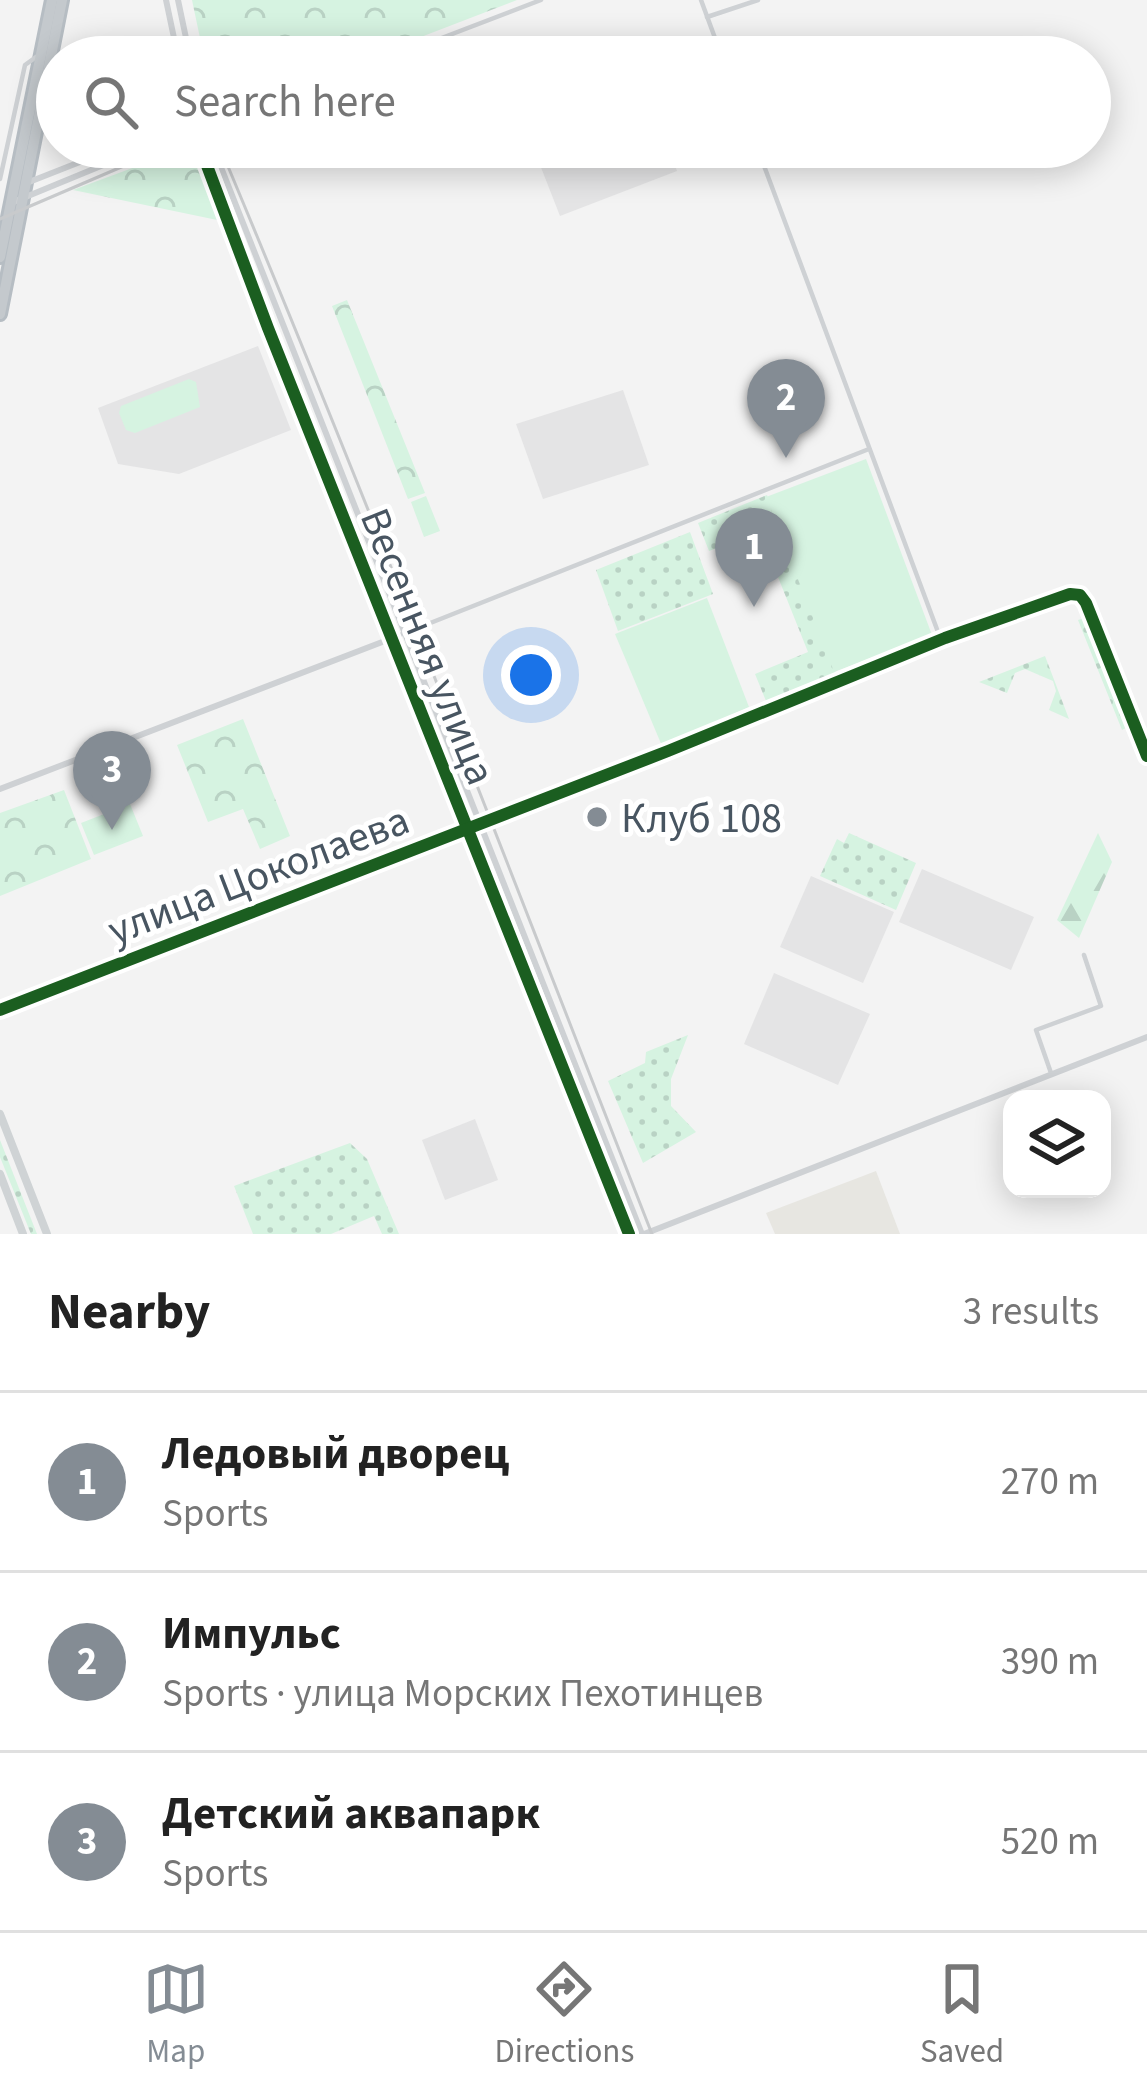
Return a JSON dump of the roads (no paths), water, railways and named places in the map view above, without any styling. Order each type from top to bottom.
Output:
[{"type":"highway","points":[[45,36],[52,0]]},
{"type":"highway","points":[[54,36],[62,0]]},
{"type":"highway","points":[[0,314],[36,83]]},
{"type":"highway","points":[[0,257],[36,111]]},
{"type":"main road","points":[[0,193],[16,196]]},
{"type":"main road","points":[[0,1114],[47,1234]]},
{"type":"main road","points":[[0,1174],[23,1234]]},
{"type":"street","points":[[166,0],[174,36]]},
{"type":"street","points":[[178,0],[186,36]]},
{"type":"street","points":[[447,36],[541,0]]},
{"type":"street","points":[[700,0],[714,36]]},
{"type":"street","points":[[707,17],[758,0]]},
{"type":"street","points":[[0,179],[26,65],[36,58]]},
{"type":"street","points":[[16,196],[74,168]]},
{"type":"street","points":[[16,196],[91,168]]},
{"type":"street","name":"Весенняя улица","points":[[208,168],[390,639],[629,1234]]},
{"type":"street","name":"Весенняя улица","points":[[221,168],[643,1234]]},
{"type":"street","points":[[765,168],[941,640]]},
{"type":"street","points":[[0,789],[869,449]]},
{"type":"street","name":"улица Цоколаева","points":[[0,1010],[1066,595],[1080,596],[1086,603],[1147,756]]},
{"type":"street","points":[[1051,1073],[1036,1030],[1100,1006],[1084,955]]},
{"type":"street","points":[[643,1234],[1147,1037]]},
{"type":"tram line","points":[[0,219],[119,168]]},
{"type":"tram line","points":[[229,168],[652,1234]]},
{"type":"place","name":"Импульс","points":[[786,458]]},
{"type":"place","name":"Ледовый дворец","points":[[754,607]]},
{"type":"place","name":"Клуб 108","points":[[597,817]]},
{"type":"place","name":"Детский аквапарк","points":[[112,830]]}]
